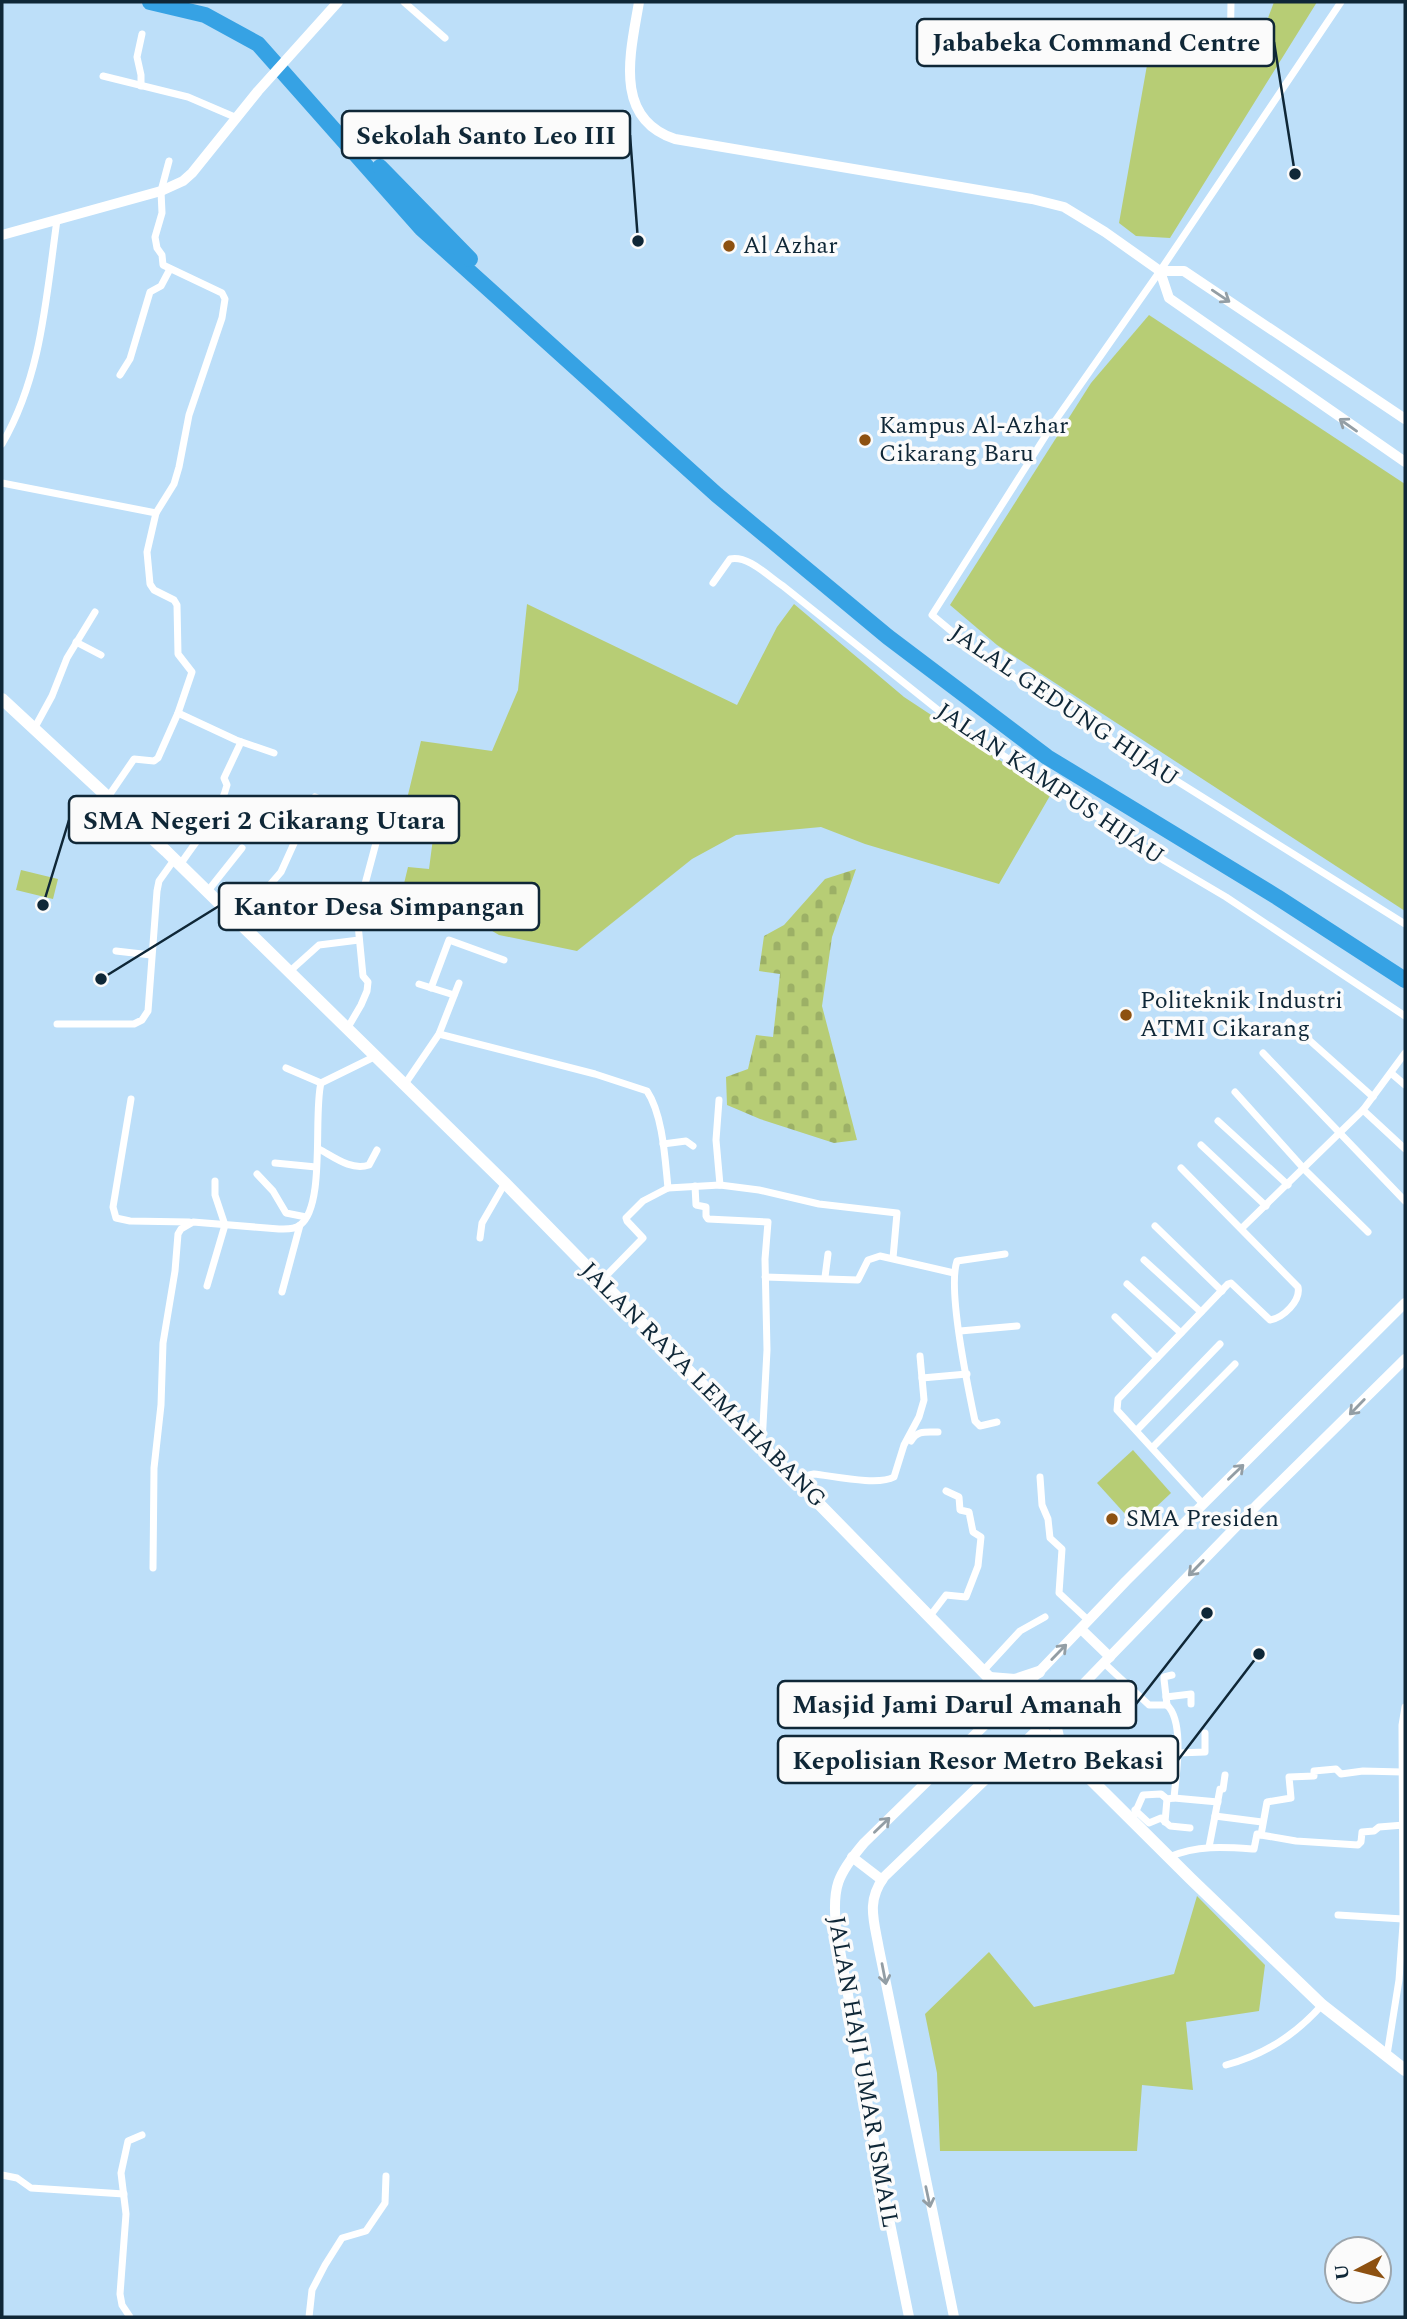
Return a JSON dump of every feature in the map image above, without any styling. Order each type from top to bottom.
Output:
[{"type":"main road","points":[[2,235],[161,191],[183,181],[258,91],[338,2]]},
{"type":"main road","points":[[639,2],[631,53],[632,96],[643,118],[662,134],[675,139],[1064,207],[1160,271],[1184,271],[1405,419]]},
{"type":"main road","points":[[1160,271],[1169,298],[1405,462]]},
{"type":"main road","name":"JALAN RAYA LEMAHABANG","points":[[2,699],[177,862],[505,1183],[1038,1728],[1133,1815],[1169,1857],[1322,2005],[1405,2070]]},
{"type":"main road","name":"JALAN HAJI UMAR ISMAIL","points":[[909,2317],[836,1928],[834,1893],[852,1857],[864,1843],[1011,1700],[1405,1303]]},
{"type":"main road","points":[[852,1857],[882,1881],[1062,1706],[1258,1504],[1405,1359]]},
{"type":"main road","points":[[1085,1625],[1107,1660]]},
{"type":"main road","points":[[986,1675],[1015,1680],[1039,1672]]},
{"type":"main road","points":[[1016,1749],[1039,1746],[1061,1751],[1056,1728],[1062,1706]]},
{"type":"main road","name":"JALAN HAJI UMAR ISMAIL","points":[[882,1881],[874,1893],[872,1907],[921,2164],[954,2317]]},
{"type":"street","points":[[404,2],[445,38]]},
{"type":"street","points":[[1230,61],[1231,2]]},
{"type":"street","points":[[1160,271],[1341,2]]},
{"type":"street","points":[[141,86],[137,57],[142,34]]},
{"type":"street","points":[[103,76],[188,97],[237,118]]},
{"type":"street","points":[[108,797],[134,759],[154,761],[158,758],[192,672],[178,654],[177,605],[174,600],[155,590],[150,584],[147,552],[156,513],[174,484],[189,415],[222,318],[225,299],[222,293],[163,265],[162,255],[155,243],[162,213],[161,191],[169,162]]},
{"type":"street","points":[[2,444],[29,388],[39,345],[57,220]]},
{"type":"street","points":[[120,375],[130,359],[150,292],[161,286],[170,269]]},
{"type":"street","name":"JALAL GEDUNG HIJAU","points":[[1160,271],[1055,421],[934,610],[933,617],[1038,694],[1405,923]]},
{"type":"street","points":[[2,482],[156,513]]},
{"type":"street","name":"JALAN KAMPUS HIJAU","points":[[713,583],[730,559],[740,558],[753,566],[783,586],[958,726],[1165,861],[1226,897],[1405,1016]]},
{"type":"street","points":[[34,729],[76,642],[95,612]]},
{"type":"street","points":[[76,642],[101,655]]},
{"type":"street","points":[[178,713],[241,742],[274,753]]},
{"type":"street","points":[[57,1024],[134,1024],[142,1020],[148,1011],[150,954],[159,881],[211,823],[227,785],[224,778],[241,742]]},
{"type":"street","points":[[238,922],[281,872],[316,797],[380,828],[357,914],[363,976],[368,982],[367,991],[347,1028]]},
{"type":"street","points":[[207,892],[242,848]]},
{"type":"street","points":[[289,972],[319,945],[359,940]]},
{"type":"street","points":[[431,988],[449,940],[504,960]]},
{"type":"street","points":[[116,951],[150,954]]},
{"type":"street","points":[[405,1084],[439,1034],[459,983]]},
{"type":"street","points":[[419,984],[454,995]]},
{"type":"street","points":[[1289,1022],[1373,1097]]},
{"type":"street","points":[[439,1034],[595,1074],[647,1091],[653,1103],[663,1144],[668,1188]]},
{"type":"street","points":[[1242,1228],[1305,1170],[1363,1110],[1405,1053]]},
{"type":"street","points":[[1263,1054],[1405,1200]]},
{"type":"street","points":[[286,1068],[321,1083],[376,1056]]},
{"type":"street","points":[[1391,1073],[1405,1085]]},
{"type":"street","points":[[282,1292],[300,1225],[306,1217],[314,1189],[321,1083]]},
{"type":"street","points":[[1235,1092],[1305,1170],[1368,1232]]},
{"type":"street","points":[[131,1098],[113,1207],[116,1218],[279,1229],[292,1229],[300,1225]]},
{"type":"street","points":[[719,1100],[716,1140],[720,1185]]},
{"type":"street","points":[[1363,1110],[1405,1149]]},
{"type":"street","points":[[1218,1121],[1288,1185]]},
{"type":"street","points":[[663,1144],[686,1141],[693,1146]]},
{"type":"street","points":[[1201,1145],[1266,1206]]},
{"type":"street","points":[[318,1149],[346,1163],[362,1167],[369,1165],[377,1150]]},
{"type":"street","points":[[275,1163],[316,1167]]},
{"type":"street","points":[[1181,1168],[1298,1287],[1298,1298],[1285,1312],[1270,1320],[1231,1283],[1228,1284],[1118,1399],[1117,1410],[1203,1504]]},
{"type":"street","points":[[257,1174],[273,1191],[286,1213],[306,1217]]},
{"type":"street","points":[[207,1286],[225,1225],[215,1195],[215,1181]]},
{"type":"street","points":[[480,1238],[482,1223],[505,1183]]},
{"type":"street","points":[[601,1281],[643,1238],[626,1218],[643,1201],[668,1188],[720,1185],[759,1190],[819,1204],[897,1213],[894,1258]]},
{"type":"street","points":[[695,1186],[696,1205],[706,1207],[708,1219],[768,1222],[765,1276],[767,1350],[762,1445]]},
{"type":"street","points":[[153,1568],[154,1468],[161,1405],[163,1343],[178,1234],[193,1222]]},
{"type":"street","points":[[1155,1226],[1222,1291]]},
{"type":"street","points":[[825,1277],[828,1254]]},
{"type":"street","points":[[997,1422],[980,1426],[976,1424],[960,1331],[954,1273],[957,1261],[1005,1254]]},
{"type":"street","points":[[765,1276],[858,1280],[868,1260],[880,1256],[954,1273]]},
{"type":"street","points":[[1144,1260],[1201,1312]]},
{"type":"street","points":[[1127,1284],[1181,1333]]},
{"type":"street","points":[[1115,1317],[1157,1357]]},
{"type":"street","points":[[960,1331],[1017,1326]]},
{"type":"street","points":[[1137,1430],[1220,1344]]},
{"type":"street","points":[[895,1474],[904,1445],[923,1406],[920,1356]]},
{"type":"street","points":[[1153,1447],[1235,1364]]},
{"type":"street","points":[[922,1378],[967,1374]]},
{"type":"street","points":[[802,1485],[805,1478],[814,1474],[873,1481],[890,1480],[914,1436],[920,1432],[938,1432]]},
{"type":"street","points":[[1040,1477],[1042,1505],[1048,1519],[1050,1538],[1062,1549],[1059,1593],[1085,1625]]},
{"type":"street","points":[[930,1616],[946,1595],[966,1597],[980,1552],[981,1537],[973,1532],[969,1511],[960,1510],[958,1497],[946,1491]]},
{"type":"street","points":[[986,1675],[1020,1631],[1045,1617]]},
{"type":"street","points":[[1107,1660],[1149,1705],[1191,1694],[1191,1704]]},
{"type":"street","points":[[1166,1822],[1178,1753],[1176,1719],[1167,1701],[1164,1679],[1172,1675]]},
{"type":"street","points":[[1387,2056],[1399,1980],[1404,1922],[1402,1726],[1405,1707]]},
{"type":"street","points":[[1178,1753],[1206,1752],[1205,1732]]},
{"type":"street","points":[[1261,1835],[1267,1802],[1291,1798],[1289,1777],[1314,1776],[1314,1772],[1336,1769],[1341,1774],[1363,1771],[1402,1772]]},
{"type":"street","points":[[1209,1847],[1225,1775]]},
{"type":"street","points":[[1190,1828],[1170,1826],[1161,1818],[1149,1824],[1133,1815],[1143,1795],[1161,1794],[1171,1799],[1218,1802]]},
{"type":"street","points":[[1215,1816],[1262,1822]]},
{"type":"street","points":[[1169,1857],[1191,1849],[1209,1847],[1254,1849],[1257,1833],[1296,1842],[1348,1845],[1359,1843],[1362,1832],[1374,1831],[1379,1827],[1404,1825]]},
{"type":"street","points":[[1338,1915],[1404,1922]]},
{"type":"street","points":[[1227,2065],[1263,2053],[1280,2043],[1310,2019],[1322,2005]]},
{"type":"street","points":[[130,2317],[122,2305],[120,2294],[126,2214],[121,2173],[128,2141],[142,2135]]},
{"type":"street","points":[[2,2175],[17,2178],[31,2188],[124,2194]]},
{"type":"street","points":[[309,2317],[312,2290],[330,2256],[342,2238],[366,2231],[385,2203],[386,2176]]},
{"type":"green space","points":[[1274,2],[1317,2],[1170,238],[1136,236],[1119,223],[1152,37],[1173,50],[1255,53]]},
{"type":"green space","points":[[1149,315],[1405,484],[1405,911],[997,645],[950,605],[1091,383]]},
{"type":"green space","points":[[527,604],[737,705],[777,627],[794,604],[904,697],[1051,794],[999,884],[865,844],[821,827],[736,835],[692,859],[577,951],[499,935],[482,925],[395,921],[408,867],[429,869],[437,808],[407,799],[421,741],[492,751],[518,690]]},
{"type":"green space","points":[[856,869],[832,937],[822,1006],[857,1140],[834,1143],[760,1119],[727,1105],[726,1077],[748,1069],[756,1035],[773,1037],[780,974],[759,971],[764,936],[784,925],[825,879]]},
{"type":"green space","points":[[21,870],[58,879],[53,899],[16,890]]},
{"type":"green space","points":[[1133,1450],[1171,1493],[1136,1526],[1097,1483]]},
{"type":"green space","points":[[1197,1896],[1265,1965],[1259,2011],[1186,2022],[1193,2090],[1142,2085],[1137,2151],[940,2151],[937,2073],[925,2014],[989,1952],[1034,2007],[1174,1974]]},
{"type":"waterway","points":[[150,2],[205,15],[258,44],[421,228],[717,495],[888,637],[1047,757],[1277,897],[1405,980]]},
{"type":"waterway","points":[[380,167],[470,259]]},
{"type":"place","name":"Jababeka Command Centre","points":[[1295,174]]},
{"type":"place","name":"Sekolah Santo Leo III","points":[[638,241]]},
{"type":"place","name":"Al Azhar","points":[[729,246]]},
{"type":"place","name":"Kampus Al-Azhar Cikarang Baru","points":[[865,440]]},
{"type":"place","name":"SMA Negeri 2 Cikarang Utara","points":[[43,905]]},
{"type":"place","name":"Kantor Desa Simpangan","points":[[101,979]]},
{"type":"place","name":"Politeknik Industri ATMI Cikarang","points":[[1126,1015]]},
{"type":"place","name":"SMA Presiden","points":[[1112,1519]]},
{"type":"place","name":"Masjid Jami Darul Amanah","points":[[1207,1613]]},
{"type":"place","name":"Kepolisian Resor Metro Bekasi","points":[[1259,1654]]}]
